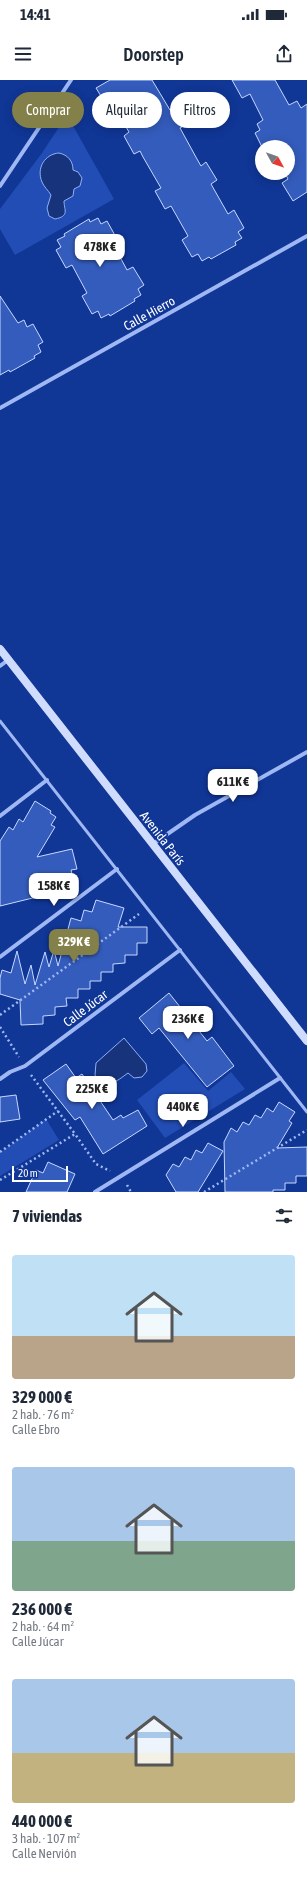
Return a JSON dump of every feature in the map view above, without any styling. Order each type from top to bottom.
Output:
[{"type":"main road","name":"Avenida París","points":[[0,649],[307,1041]]},
{"type":"street","points":[[0,186],[71,80]]},
{"type":"street","name":"Calle Hierro","points":[[0,408],[307,236]]},
{"type":"street","points":[[0,666],[8,660]]},
{"type":"street","points":[[153,845],[195,815],[307,752]]},
{"type":"street","points":[[0,816],[47,780]]},
{"type":"street","points":[[0,957],[117,869]]},
{"type":"street","name":"Calle Júcar","points":[[0,1079],[10,1072],[25,1066],[180,950]]},
{"type":"street","points":[[95,1192],[280,1078]]},
{"type":"lane","points":[[0,721],[307,1112]]},
{"type":"path","points":[[0,1015],[147,908]]},
{"type":"path","points":[[0,1027],[25,1066],[96,1164],[121,1176]]},
{"type":"path","points":[[0,1152],[58,1111]]},
{"type":"path","points":[[204,1192],[307,1130]]},
{"type":"path","points":[[0,1180],[75,1134]]},
{"type":"shaded area","points":[[58,128],[74,128],[114,199],[15,255],[0,229],[0,209],[42,153]]},
{"type":"shaded area","points":[[59,153],[65,155],[69,159],[73,170],[78,172],[82,178],[80,186],[74,189],[73,196],[64,201],[65,212],[63,216],[55,219],[49,216],[47,208],[51,195],[42,182],[40,172],[46,159]]},
{"type":"shaded area","points":[[124,1038],[146,1064],[147,1071],[142,1077],[134,1078],[128,1073],[115,1082],[106,1084],[102,1083],[95,1075],[96,1063]]},
{"type":"shaded area","points":[[184,1063],[208,1091],[231,1072],[245,1089],[165,1138],[137,1100]]},
{"type":"shaded area","points":[[46,1119],[59,1140],[0,1176],[0,1153]]},
{"type":"building","points":[[110,80],[152,80],[159,92],[98,92],[96,88]]},
{"type":"building","points":[[232,80],[275,80],[289,105],[297,101],[301,108],[307,104],[307,192],[293,201],[282,183],[286,180],[295,180],[295,140],[258,140],[255,133],[260,130],[257,124],[263,120],[250,94],[242,98]]},
{"type":"building","points":[[162,97],[170,110],[170,128],[180,128],[201,166],[206,162],[217,180],[211,184],[228,214],[234,210],[244,228],[238,232],[242,238],[235,242],[236,245],[211,259],[209,257],[202,261],[198,254],[192,257],[182,240],[188,236],[171,206],[165,209],[155,191],[161,188],[140,151],[134,154],[124,136],[129,132],[127,128],[162,128]]},
{"type":"building","points":[[98,218],[101,224],[107,221],[117,239],[112,242],[127,270],[133,267],[144,285],[138,289],[141,295],[134,299],[135,301],[110,316],[109,314],[101,318],[98,311],[92,314],[82,296],[87,293],[72,265],[66,268],[56,250],[61,247],[57,240],[65,236],[64,234],[89,219],[90,222]]},
{"type":"building","points":[[0,296],[18,323],[24,320],[27,327],[33,324],[43,342],[38,345],[41,352],[34,356],[35,358],[10,372],[9,370],[0,375]]},
{"type":"building","points":[[35,801],[51,811],[50,813],[56,817],[51,825],[55,827],[37,857],[72,849],[77,869],[71,870],[73,878],[62,880],[63,886],[52,888],[53,893],[0,906],[0,841],[9,827],[13,830],[19,819],[23,822]]},
{"type":"building","points":[[96,900],[124,908],[118,927],[147,927],[147,943],[137,943],[137,955],[125,955],[125,963],[113,964],[113,972],[101,972],[101,981],[90,981],[90,989],[78,989],[78,998],[66,998],[67,1006],[55,1007],[55,1015],[43,1016],[43,1024],[21,1025],[20,1000],[0,994],[0,978],[2,970],[11,973],[17,951],[25,984],[31,965],[35,985],[45,952],[49,967],[54,950],[58,966],[71,918],[81,921],[84,910],[92,912]]},
{"type":"building","points":[[169,993],[207,1041],[212,1037],[234,1066],[207,1087],[159,1028],[152,1034],[139,1018]]},
{"type":"building","points":[[66,1064],[76,1078],[82,1074],[113,1120],[121,1115],[123,1118],[138,1110],[147,1126],[103,1154],[80,1117],[75,1120],[43,1080]]},
{"type":"building","points":[[16,1095],[20,1119],[0,1122],[0,1097]]},
{"type":"building","points":[[279,1102],[295,1112],[289,1121],[292,1123],[277,1148],[307,1147],[307,1176],[296,1176],[296,1183],[285,1183],[285,1190],[273,1190],[273,1192],[225,1192],[224,1142],[231,1128],[237,1132],[243,1122],[249,1125],[255,1115],[261,1118],[267,1108],[273,1112]]},
{"type":"building","points":[[208,1143],[223,1151],[198,1192],[176,1192],[166,1175],[173,1164],[179,1167],[185,1157],[191,1160],[196,1150],[202,1153]]},
{"type":"building","points":[[48,1162],[75,1174],[67,1192],[26,1192],[36,1170],[43,1173]]}]
